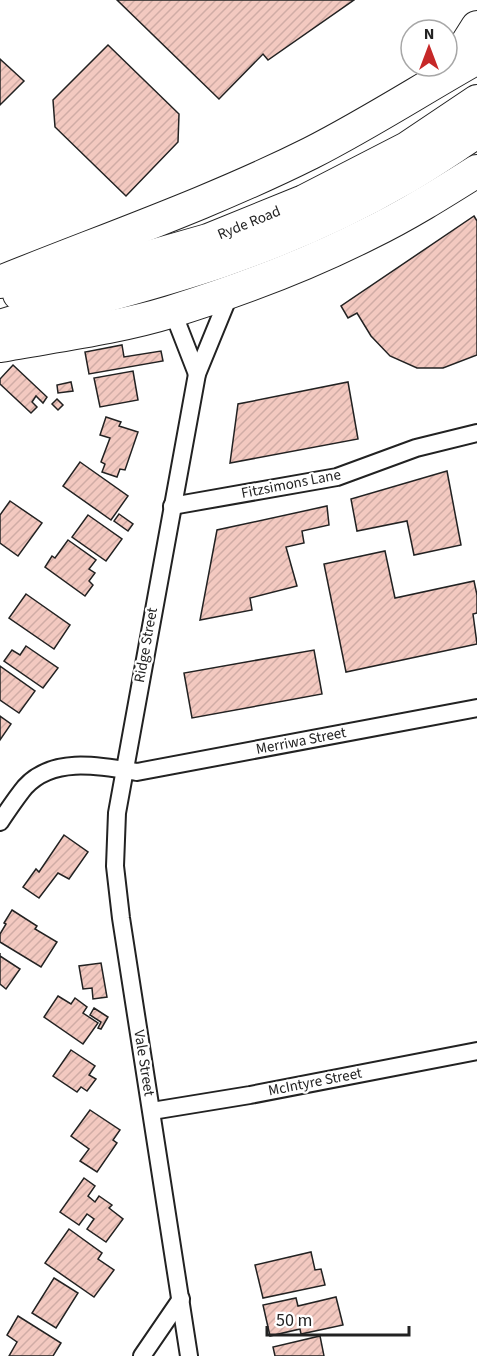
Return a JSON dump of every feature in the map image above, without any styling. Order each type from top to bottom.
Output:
[{"type":"highway","points":[[462,72],[477,27]]},
{"type":"highway","points":[[0,282],[208,200],[272,172],[462,72],[477,58]]},
{"type":"highway","name":"Ryde Road","points":[[0,299],[208,240],[304,201],[407,148],[477,101]]},
{"type":"highway","name":"Ryde Road","points":[[0,326],[152,283],[224,260],[293,233],[401,181],[477,132]]},
{"type":"highway","points":[[0,346],[169,312],[231,291],[304,263],[369,234],[430,201],[477,171]]},
{"type":"street","name":"Ridge Street","points":[[124,770],[197,374],[231,291]]},
{"type":"street","points":[[169,312],[176,320],[197,374]]},
{"type":"street","name":"Fitzsimons Lane","points":[[171,506],[338,477],[416,448],[477,433]]},
{"type":"street","name":"Merriwa Street","points":[[124,770],[137,772],[477,708]]},
{"type":"street","points":[[0,822],[27,785],[45,773],[66,766],[89,765],[124,770]]},
{"type":"street","name":"Vale Street","points":[[124,770],[117,813],[115,866],[121,918],[189,1356]]},
{"type":"street","name":"McIntyre Street","points":[[152,1111],[250,1095],[477,1051]]},
{"type":"street","points":[[142,1356],[181,1299]]},
{"type":"building","points":[[117,0],[354,0],[268,60],[263,54],[219,99]]},
{"type":"building","points":[[108,45],[179,114],[178,142],[126,196],[55,127],[53,100]]},
{"type":"building","points":[[0,59],[24,81],[0,105]]},
{"type":"building","points":[[474,216],[477,221],[477,355],[443,368],[417,368],[390,356],[371,336],[357,313],[348,318],[341,306]]},
{"type":"building","points":[[122,345],[124,357],[161,351],[163,361],[89,374],[85,352]]},
{"type":"building","points":[[13,365],[47,397],[43,403],[36,396],[32,402],[37,407],[31,413],[0,384],[0,379]]},
{"type":"building","points":[[133,371],[138,400],[100,407],[94,378]]},
{"type":"building","points":[[71,382],[73,391],[58,393],[57,385]]},
{"type":"building","points":[[348,382],[358,439],[230,463],[238,404]]},
{"type":"building","points":[[57,399],[63,405],[58,410],[52,404]]},
{"type":"building","points":[[106,417],[121,422],[119,426],[138,432],[125,470],[120,469],[117,477],[102,472],[105,464],[101,462],[110,438],[100,435]]},
{"type":"building","points":[[80,462],[128,496],[111,520],[63,486]]},
{"type":"building","points":[[447,471],[461,545],[414,555],[407,521],[357,531],[351,499]]},
{"type":"building","points":[[10,501],[42,523],[18,556],[0,543],[0,515]]},
{"type":"building","points":[[327,506],[329,525],[302,531],[304,543],[286,547],[297,586],[250,598],[252,610],[200,620],[217,530]]},
{"type":"building","points":[[119,514],[133,524],[128,531],[114,521]]},
{"type":"building","points":[[88,515],[122,539],[106,561],[72,537]]},
{"type":"building","points":[[68,540],[96,560],[89,569],[95,573],[89,581],[93,585],[85,596],[45,567],[52,556],[55,558]]},
{"type":"building","points":[[385,551],[395,598],[474,581],[477,613],[473,614],[477,644],[346,672],[324,564]]},
{"type":"building","points":[[26,594],[70,625],[54,649],[9,618]]},
{"type":"building","points":[[26,646],[58,668],[43,688],[4,661],[12,650],[20,655]]},
{"type":"building","points":[[314,650],[322,694],[192,718],[184,673]]},
{"type":"building","points":[[0,666],[35,691],[19,713],[0,700]]},
{"type":"building","points":[[0,716],[11,724],[0,740]]},
{"type":"building","points":[[64,835],[88,852],[69,879],[58,873],[39,898],[23,887],[36,869],[39,872]]},
{"type":"building","points":[[12,910],[37,926],[35,929],[57,942],[41,967],[0,942],[0,934],[6,924],[4,923]]},
{"type":"building","points":[[0,956],[20,969],[6,989],[0,984]]},
{"type":"building","points":[[101,963],[107,997],[93,999],[92,988],[83,989],[79,966]]},
{"type":"building","points":[[58,996],[71,1004],[75,998],[87,1007],[83,1013],[98,1023],[83,1044],[44,1017]]},
{"type":"building","points":[[94,1008],[108,1017],[101,1029],[98,1028],[101,1022],[90,1015]]},
{"type":"building","points":[[71,1050],[95,1066],[89,1075],[96,1079],[87,1091],[81,1087],[77,1092],[53,1076]]},
{"type":"building","points":[[90,1110],[120,1130],[113,1140],[117,1143],[97,1172],[80,1161],[89,1149],[71,1136]]},
{"type":"building","points":[[84,1178],[95,1186],[88,1196],[95,1202],[99,1196],[112,1205],[109,1208],[123,1219],[106,1242],[87,1229],[94,1219],[87,1214],[79,1225],[60,1212]]},
{"type":"building","points":[[69,1229],[102,1253],[98,1259],[114,1270],[94,1297],[45,1263]]},
{"type":"building","points":[[311,1252],[315,1270],[321,1269],[325,1285],[263,1298],[255,1265]]},
{"type":"building","points":[[54,1278],[78,1293],[56,1328],[32,1313]]},
{"type":"building","points":[[336,1297],[343,1325],[301,1334],[300,1329],[270,1336],[263,1305],[296,1298],[298,1306]]},
{"type":"building","points":[[18,1316],[61,1343],[53,1356],[9,1356],[17,1342],[7,1335]]},
{"type":"building","points":[[320,1336],[324,1356],[275,1356],[273,1347]]}]
